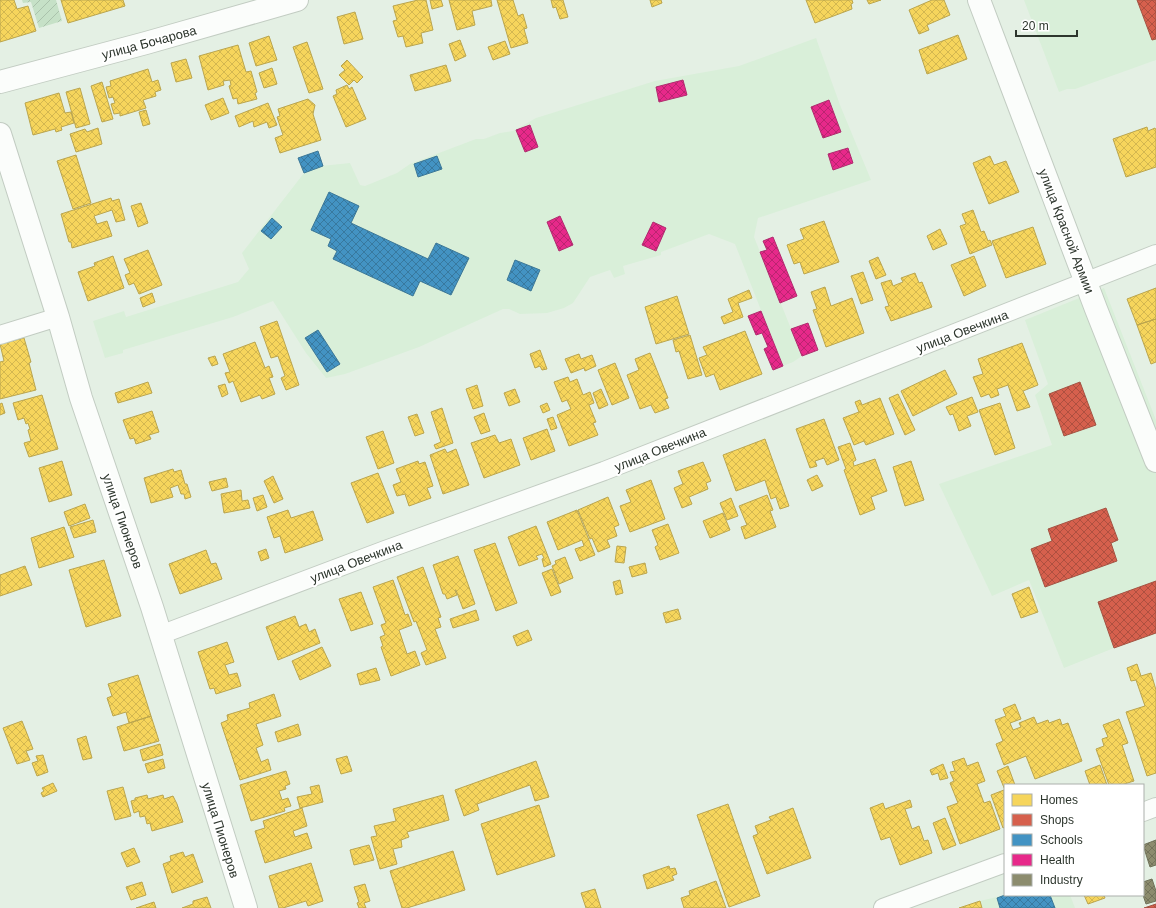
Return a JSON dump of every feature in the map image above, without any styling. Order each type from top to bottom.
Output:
[{"type":"street","name":"улица Бочарова","points":[[0,82],[146,43],[297,0]]},
{"type":"street","name":"улица Красной Армии","points":[[979,0],[1156,461]]},
{"type":"street","name":"улица Пионеров","points":[[0,134],[58,317],[81,398],[160,634],[246,908]]},
{"type":"street","name":"улица Овечкина","points":[[160,634],[419,537],[604,471],[1156,254]]},
{"type":"street","points":[[0,335],[58,317]]},
{"type":"street","points":[[1144,812],[1156,807]]},
{"type":"street","points":[[883,908],[1004,863]]},
{"type":"shaded area","points":[[22,0],[56,0],[62,21],[39,28],[31,2],[23,3]]},
{"type":"shaded area","points":[[1024,0],[1156,0],[1156,60],[1075,89],[1067,89],[1059,92]]},
{"type":"shaded area","points":[[816,38],[840,105],[871,180],[758,218],[754,237],[802,356],[793,362],[783,366],[735,244],[709,234],[661,252],[661,255],[623,266],[625,274],[614,278],[610,270],[590,277],[573,303],[564,308],[547,313],[520,314],[509,309],[503,309],[419,347],[345,374],[326,378],[306,353],[273,301],[233,317],[123,350],[123,353],[105,358],[93,321],[124,311],[126,317],[238,282],[249,269],[242,253],[304,173],[321,166],[350,163],[360,185],[365,186],[397,173],[410,164],[476,139],[484,139],[500,133],[513,131],[536,118],[655,81],[739,66]]},
{"type":"shaded area","points":[[1104,288],[1156,420],[1156,634],[1114,648],[1064,668],[1029,580],[992,596],[939,484],[1052,445],[1035,395],[1048,384],[1025,320]]},
{"type":"shaded area","points":[[1004,895],[1070,896],[1075,908],[982,908],[980,901]]},
{"type":"building: Homes","points":[[0,0],[14,0],[17,9],[28,6],[36,31],[0,42]]},
{"type":"building: Homes","points":[[61,0],[123,0],[125,6],[68,23]]},
{"type":"building: Homes","points":[[418,0],[426,0],[433,30],[421,33],[423,43],[406,47],[403,36],[398,37],[393,21],[397,20],[393,6]]},
{"type":"building: Homes","points":[[430,0],[441,0],[443,6],[432,9]]},
{"type":"building: Homes","points":[[449,0],[491,0],[492,6],[472,11],[475,25],[457,30]]},
{"type":"building: Homes","points":[[497,0],[513,0],[518,16],[523,14],[527,28],[524,29],[528,43],[511,48]]},
{"type":"building: Homes","points":[[551,0],[563,0],[568,17],[560,19],[556,7],[553,8]]},
{"type":"building: Homes","points":[[650,0],[661,0],[662,3],[652,7]]},
{"type":"building: Homes","points":[[806,0],[852,0],[853,3],[851,4],[852,9],[815,23]]},
{"type":"building: Homes","points":[[867,0],[881,0],[869,4]]},
{"type":"building: Homes","points":[[932,0],[944,0],[950,15],[927,25],[929,30],[919,34],[909,10]]},
{"type":"building: Homes","points":[[355,12],[363,39],[344,44],[337,17]]},
{"type":"building: Homes","points":[[958,35],[967,59],[927,74],[919,50]]},
{"type":"building: Homes","points":[[269,36],[277,60],[256,66],[249,43]]},
{"type":"building: Homes","points":[[460,40],[466,56],[455,61],[449,44]]},
{"type":"building: Homes","points":[[505,41],[510,54],[493,60],[488,47]]},
{"type":"building: Homes","points":[[307,42],[323,89],[309,93],[293,47]]},
{"type":"building: Homes","points":[[238,45],[246,72],[251,71],[257,92],[255,93],[257,99],[238,104],[237,98],[233,99],[229,86],[231,85],[230,80],[223,81],[224,85],[208,90],[199,56]]},
{"type":"building: Homes","points":[[186,59],[192,78],[176,82],[171,63]]},
{"type":"building: Homes","points":[[347,60],[363,77],[357,83],[354,80],[349,85],[339,75],[345,70],[341,66]]},
{"type":"building: Homes","points":[[446,65],[451,81],[415,91],[410,75]]},
{"type":"building: Homes","points":[[272,68],[277,84],[264,88],[259,73]]},
{"type":"building: Homes","points":[[148,69],[152,82],[158,80],[161,90],[155,92],[156,96],[143,100],[146,108],[120,116],[120,113],[114,114],[111,104],[115,103],[113,97],[109,98],[106,87],[111,86],[110,81]]},
{"type":"building: Homes","points":[[102,82],[113,119],[102,122],[91,86]]},
{"type":"building: Homes","points":[[347,85],[349,89],[352,87],[366,119],[346,127],[333,96],[337,94],[336,90]]},
{"type":"building: Homes","points":[[80,88],[90,124],[76,128],[66,92]]},
{"type":"building: Homes","points":[[59,93],[65,113],[71,112],[74,123],[61,127],[62,130],[56,132],[55,129],[33,135],[25,103]]},
{"type":"building: Homes","points":[[223,98],[229,113],[211,120],[205,105]]},
{"type":"building: Homes","points":[[308,99],[315,105],[313,114],[321,140],[280,153],[275,138],[283,135],[277,117],[280,116],[278,109]]},
{"type":"building: Homes","points":[[268,103],[277,125],[269,128],[267,122],[254,127],[253,121],[239,127],[235,116]]},
{"type":"building: Homes","points":[[146,110],[150,124],[143,126],[139,112]]},
{"type":"building: Homes","points":[[1147,127],[1148,131],[1155,128],[1156,130],[1156,167],[1126,177],[1113,139]]},
{"type":"building: Homes","points":[[98,128],[102,144],[76,152],[70,134],[85,129],[87,132]]},
{"type":"building: Homes","points":[[76,155],[91,203],[73,209],[57,161]]},
{"type":"building: Homes","points":[[990,156],[994,165],[1006,161],[1019,192],[989,204],[973,163]]},
{"type":"building: Homes","points":[[111,198],[112,201],[119,199],[125,220],[116,222],[112,210],[94,216],[97,224],[107,221],[112,236],[72,248],[61,214]]},
{"type":"building: Homes","points":[[141,203],[148,223],[138,227],[131,206]]},
{"type":"building: Homes","points":[[973,210],[981,232],[984,231],[988,241],[990,240],[992,245],[970,254],[960,226],[966,224],[962,214]]},
{"type":"building: Homes","points":[[824,221],[839,262],[804,274],[800,262],[794,264],[787,245],[804,239],[800,229]]},
{"type":"building: Homes","points":[[1033,227],[1046,264],[1006,278],[992,241]]},
{"type":"building: Homes","points":[[940,229],[947,244],[933,250],[927,236]]},
{"type":"building: Homes","points":[[148,250],[162,285],[139,294],[134,283],[129,285],[125,275],[130,273],[124,259]]},
{"type":"building: Homes","points":[[113,256],[124,288],[88,301],[78,272],[95,266],[94,263]]},
{"type":"building: Homes","points":[[974,256],[986,286],[964,296],[951,265]]},
{"type":"building: Homes","points":[[878,257],[886,275],[876,279],[869,261]]},
{"type":"building: Homes","points":[[863,272],[873,300],[861,304],[851,276]]},
{"type":"building: Homes","points":[[915,273],[919,283],[922,282],[932,307],[891,321],[885,307],[889,306],[881,283],[891,280],[893,286],[903,282],[901,278]]},
{"type":"building: Homes","points":[[825,287],[831,306],[852,298],[864,333],[826,347],[813,310],[817,309],[811,292]]},
{"type":"building: Homes","points":[[1156,288],[1156,319],[1137,325],[1127,299]]},
{"type":"building: Homes","points":[[749,290],[752,298],[738,303],[743,317],[724,324],[721,317],[733,312],[728,299]]},
{"type":"building: Homes","points":[[152,293],[155,302],[143,307],[140,298]]},
{"type":"building: Homes","points":[[677,296],[689,334],[656,344],[645,307]]},
{"type":"building: Homes","points":[[1156,319],[1156,362],[1151,364],[1137,325]]},
{"type":"building: Homes","points":[[277,321],[299,385],[286,390],[281,378],[285,376],[278,356],[271,358],[260,327]]},
{"type":"building: Homes","points":[[745,331],[762,374],[720,390],[714,374],[706,377],[699,358],[707,355],[703,347]]},
{"type":"building: Homes","points":[[690,335],[702,375],[688,379],[679,351],[676,352],[673,340]]},
{"type":"building: Homes","points":[[24,338],[31,362],[29,363],[36,390],[0,399],[0,362],[4,361],[0,344]]},
{"type":"building: Homes","points":[[255,342],[265,368],[269,366],[273,377],[269,378],[275,394],[262,399],[260,395],[241,402],[233,381],[229,383],[225,373],[230,372],[223,354]]},
{"type":"building: Homes","points":[[1022,343],[1038,385],[1023,391],[1030,407],[1017,411],[1008,385],[997,389],[999,395],[991,398],[989,394],[981,397],[973,377],[983,374],[978,359]]},
{"type":"building: Homes","points":[[540,350],[547,369],[542,370],[540,366],[535,368],[530,354]]},
{"type":"building: Homes","points":[[650,353],[668,398],[665,399],[669,408],[655,413],[651,405],[640,409],[627,375],[639,370],[635,359]]},
{"type":"building: Homes","points":[[579,354],[581,359],[592,355],[596,366],[585,371],[584,368],[571,373],[565,359]]},
{"type":"building: Homes","points":[[215,356],[218,364],[212,366],[208,358]]},
{"type":"building: Homes","points":[[615,363],[629,398],[612,405],[598,370]]},
{"type":"building: Homes","points":[[945,370],[957,394],[913,416],[901,391]]},
{"type":"building: Homes","points":[[568,377],[570,382],[577,379],[583,395],[590,392],[594,403],[589,405],[596,422],[593,423],[598,435],[569,446],[557,415],[571,409],[567,400],[562,402],[554,382]]},
{"type":"building: Homes","points":[[148,382],[152,393],[118,403],[115,393]]},
{"type":"building: Homes","points":[[225,384],[228,394],[222,397],[218,386]]},
{"type":"building: Homes","points":[[477,385],[483,406],[473,409],[466,389]]},
{"type":"building: Homes","points":[[515,389],[520,402],[509,406],[504,393]]},
{"type":"building: Homes","points":[[601,389],[608,405],[599,409],[593,393]]},
{"type":"building: Homes","points":[[898,394],[915,430],[905,435],[889,398]]},
{"type":"building: Homes","points":[[42,395],[58,449],[29,457],[24,443],[31,441],[28,430],[30,429],[24,418],[18,420],[13,403]]},
{"type":"building: Homes","points":[[972,397],[978,412],[967,416],[971,426],[959,431],[953,414],[950,415],[946,407]]},
{"type":"building: Homes","points":[[880,398],[894,434],[866,445],[864,441],[854,445],[843,418],[859,412],[855,402],[860,400],[862,405]]},
{"type":"building: Homes","points":[[2,403],[5,413],[0,415],[0,404]]},
{"type":"building: Homes","points":[[547,403],[550,410],[543,413],[540,406]]},
{"type":"building: Homes","points":[[1000,403],[1015,448],[995,455],[979,410]]},
{"type":"building: Homes","points":[[442,408],[453,443],[436,449],[434,445],[441,442],[431,412]]},
{"type":"building: Homes","points":[[152,411],[159,432],[149,435],[151,439],[136,444],[134,438],[130,439],[123,420]]},
{"type":"building: Homes","points":[[484,413],[490,431],[481,434],[474,417]]},
{"type":"building: Homes","points":[[417,414],[424,433],[415,436],[408,417]]},
{"type":"building: Homes","points":[[553,417],[557,428],[551,430],[547,419]]},
{"type":"building: Homes","points":[[824,419],[839,460],[827,465],[824,458],[815,461],[817,466],[810,468],[796,429]]},
{"type":"building: Homes","points":[[547,429],[555,451],[531,460],[523,438]]},
{"type":"building: Homes","points":[[383,431],[394,463],[378,469],[366,437]]},
{"type":"building: Homes","points":[[495,435],[499,443],[511,439],[520,465],[484,478],[471,443]]},
{"type":"building: Homes","points":[[765,439],[789,506],[780,509],[776,497],[771,499],[765,480],[736,491],[723,455]]},
{"type":"building: Homes","points":[[850,443],[856,460],[853,462],[854,466],[875,459],[887,491],[871,497],[875,509],[860,515],[844,470],[846,469],[838,447]]},
{"type":"building: Homes","points":[[445,449],[447,453],[456,449],[469,485],[443,494],[430,455]]},
{"type":"building: Homes","points":[[62,461],[72,495],[49,502],[39,468]]},
{"type":"building: Homes","points":[[418,461],[419,464],[425,462],[433,486],[427,488],[431,498],[409,506],[405,494],[397,496],[393,485],[401,482],[396,469]]},
{"type":"building: Homes","points":[[911,461],[924,500],[905,506],[893,467]]},
{"type":"building: Homes","points":[[703,462],[711,481],[706,483],[708,489],[689,497],[692,504],[682,508],[674,488],[683,484],[678,471]]},
{"type":"building: Homes","points":[[173,469],[174,472],[181,470],[191,497],[185,499],[184,494],[181,494],[178,485],[170,488],[173,497],[151,503],[144,478]]},
{"type":"building: Homes","points":[[378,473],[394,513],[367,523],[351,483]]},
{"type":"building: Homes","points":[[817,475],[823,486],[812,491],[807,480]]},
{"type":"building: Homes","points":[[273,476],[283,499],[274,503],[264,481]]},
{"type":"building: Homes","points":[[226,478],[228,487],[212,491],[209,482]]},
{"type":"building: Homes","points":[[651,480],[665,519],[630,532],[620,506],[631,502],[626,490]]},
{"type":"building: Homes","points":[[241,490],[242,501],[248,500],[250,508],[224,513],[221,494]]},
{"type":"building: Homes","points":[[263,495],[267,507],[257,511],[253,498]]},
{"type":"building: Homes","points":[[767,495],[773,510],[770,511],[776,527],[745,539],[741,527],[747,525],[739,506]]},
{"type":"building: Homes","points":[[608,497],[619,525],[614,527],[617,536],[607,540],[610,547],[598,552],[592,538],[590,539],[578,510]]},
{"type":"building: Homes","points":[[731,498],[738,516],[727,520],[720,503]]},
{"type":"building: Homes","points":[[85,504],[90,518],[69,526],[64,512]]},
{"type":"building: Homes","points":[[288,510],[291,518],[313,511],[323,540],[285,553],[280,536],[274,538],[267,517]]},
{"type":"building: Homes","points":[[577,510],[595,555],[580,561],[575,549],[584,546],[582,540],[558,550],[547,522]]},
{"type":"building: Homes","points":[[723,513],[730,530],[710,538],[703,521]]},
{"type":"building: Homes","points":[[93,520],[96,532],[74,538],[70,527]]},
{"type":"building: Homes","points":[[668,524],[679,553],[660,560],[655,547],[658,545],[652,530]]},
{"type":"building: Homes","points":[[536,526],[551,564],[544,567],[542,559],[544,558],[542,554],[536,556],[538,559],[519,566],[508,537]]},
{"type":"building: Homes","points":[[64,527],[74,557],[39,568],[31,538]]},
{"type":"building: Homes","points":[[495,543],[517,603],[496,611],[474,550]]},
{"type":"building: Homes","points":[[617,546],[626,547],[624,563],[615,562]]},
{"type":"building: Homes","points":[[266,549],[269,558],[261,561],[258,552]]},
{"type":"building: Homes","points":[[206,550],[211,564],[216,563],[222,579],[180,594],[169,564]]},
{"type":"building: Homes","points":[[458,556],[475,604],[463,609],[456,590],[457,595],[447,599],[445,594],[443,594],[433,565]]},
{"type":"building: Homes","points":[[565,557],[573,578],[559,584],[552,566],[556,564],[555,561]]},
{"type":"building: Homes","points":[[104,560],[121,616],[86,627],[69,570]]},
{"type":"building: Homes","points":[[645,563],[647,573],[632,577],[629,567]]},
{"type":"building: Homes","points":[[25,566],[32,585],[0,596],[0,575]]},
{"type":"building: Homes","points":[[423,567],[441,617],[438,618],[441,627],[435,629],[446,658],[426,665],[421,653],[427,650],[416,621],[414,622],[397,577]]},
{"type":"building: Homes","points":[[552,569],[561,592],[551,596],[542,573]]},
{"type":"building: Homes","points":[[393,580],[405,615],[408,614],[412,625],[399,630],[407,654],[415,651],[420,665],[391,676],[381,647],[383,646],[380,637],[385,635],[381,625],[386,623],[373,587]]},
{"type":"building: Homes","points":[[620,580],[623,593],[616,595],[613,582]]},
{"type":"building: Homes","points":[[1029,587],[1038,612],[1021,618],[1012,594]]},
{"type":"building: Homes","points":[[361,592],[373,624],[351,631],[339,599]]},
{"type":"building: Homes","points":[[678,609],[681,619],[666,623],[663,613]]},
{"type":"building: Homes","points":[[476,610],[479,620],[453,628],[450,619]]},
{"type":"building: Homes","points":[[295,616],[299,627],[306,624],[309,632],[315,629],[320,643],[278,660],[266,627]]},
{"type":"building: Homes","points":[[528,630],[532,640],[517,646],[513,636]]},
{"type":"building: Homes","points":[[227,642],[234,662],[225,665],[229,675],[237,673],[241,686],[216,694],[214,688],[210,689],[198,652]]},
{"type":"building: Homes","points":[[322,647],[331,666],[300,680],[292,661]]},
{"type":"building: Homes","points":[[1137,664],[1141,676],[1151,673],[1156,690],[1156,773],[1147,776],[1126,712],[1145,706],[1136,680],[1131,681],[1127,668]]},
{"type":"building: Homes","points":[[376,668],[380,680],[360,685],[357,674]]},
{"type":"building: Homes","points":[[138,675],[151,716],[129,723],[126,712],[113,716],[107,698],[112,696],[108,684]]},
{"type":"building: Homes","points":[[274,694],[281,716],[256,724],[263,745],[256,748],[261,762],[268,759],[271,770],[240,780],[221,723],[228,720],[227,715],[250,708],[249,703]]},
{"type":"building: Homes","points":[[1015,704],[1021,719],[1010,723],[1013,730],[1021,727],[1019,723],[1034,717],[1037,724],[1048,720],[1049,723],[1060,719],[1062,725],[1068,723],[1082,761],[1035,779],[1026,756],[1004,765],[996,744],[1003,741],[995,720],[1006,716],[1003,709]]},
{"type":"building: Homes","points":[[151,716],[159,741],[124,751],[117,727]]},
{"type":"building: Homes","points":[[1119,719],[1128,743],[1122,745],[1134,781],[1124,784],[1109,784],[1096,749],[1104,746],[1102,739],[1108,737],[1103,725]]},
{"type":"building: Homes","points":[[22,721],[33,749],[26,751],[30,760],[17,764],[3,728]]},
{"type":"building: Homes","points":[[298,724],[301,735],[278,742],[275,732]]},
{"type":"building: Homes","points":[[86,736],[92,758],[83,760],[77,739]]},
{"type":"building: Homes","points":[[160,744],[163,755],[143,761],[140,750]]},
{"type":"building: Homes","points":[[43,755],[48,772],[37,776],[32,763],[38,761],[36,756]]},
{"type":"building: Homes","points":[[347,756],[352,771],[341,774],[336,759]]},
{"type":"building: Homes","points":[[964,758],[967,766],[978,762],[985,781],[977,784],[984,803],[990,801],[1000,829],[960,844],[947,807],[958,803],[950,783],[954,781],[950,772],[955,771],[952,762]]},
{"type":"building: Homes","points":[[163,759],[165,768],[148,773],[145,764]]},
{"type":"building: Homes","points":[[536,761],[549,797],[535,801],[530,785],[477,804],[479,810],[464,816],[455,790]]},
{"type":"building: Homes","points":[[943,764],[948,778],[940,780],[938,773],[932,775],[930,770]]},
{"type":"building: Homes","points":[[1100,765],[1107,784],[1090,784],[1085,771]]},
{"type":"building: Homes","points":[[1008,766],[1015,784],[1004,784],[1004,788],[997,771]]},
{"type":"building: Homes","points":[[286,771],[290,784],[285,786],[286,789],[279,791],[282,800],[288,798],[291,806],[284,808],[285,811],[251,821],[240,785]]},
{"type":"building: Homes","points":[[53,783],[57,791],[43,797],[41,793],[44,791],[42,788]]},
{"type":"building: Homes","points":[[319,785],[323,802],[300,808],[297,797],[312,794],[310,787]]},
{"type":"building: Homes","points":[[123,787],[131,816],[115,820],[107,791]]},
{"type":"building: Homes","points":[[1004,790],[1003,828],[991,795]]},
{"type":"building: Homes","points":[[147,795],[148,799],[163,795],[164,799],[173,796],[183,822],[152,831],[150,823],[147,824],[145,816],[140,817],[139,811],[134,813],[131,801],[135,800],[135,798]]},
{"type":"building: Homes","points":[[443,795],[449,820],[407,832],[409,837],[401,840],[402,847],[393,849],[397,864],[380,869],[371,837],[377,836],[374,826],[396,821],[393,809]]},
{"type":"building: Homes","points":[[910,800],[912,807],[905,809],[912,829],[919,826],[924,841],[928,840],[932,853],[900,865],[890,837],[881,840],[870,808],[883,803],[885,809]]},
{"type":"building: Homes","points":[[728,804],[760,896],[729,907],[697,815]]},
{"type":"building: Homes","points":[[539,805],[555,856],[497,875],[481,824]]},
{"type":"building: Homes","points":[[302,808],[307,826],[293,831],[295,837],[307,833],[312,848],[265,863],[255,831],[265,828],[263,821]]},
{"type":"building: Homes","points":[[793,808],[811,858],[767,874],[753,836],[758,834],[755,826],[771,820],[769,817]]},
{"type":"building: Homes","points":[[945,818],[956,845],[943,850],[933,823]]},
{"type":"building: Homes","points":[[369,845],[374,860],[354,865],[350,850]]},
{"type":"building: Homes","points":[[134,848],[140,862],[127,867],[121,853]]},
{"type":"building: Homes","points":[[453,851],[465,890],[407,908],[402,908],[390,871]]},
{"type":"building: Homes","points":[[183,852],[185,857],[193,854],[203,882],[172,893],[163,864],[171,861],[170,856]]},
{"type":"building: Homes","points":[[311,863],[323,901],[308,906],[306,901],[279,908],[269,876]]},
{"type":"building: Homes","points":[[669,866],[670,869],[675,868],[677,874],[672,876],[674,880],[647,889],[643,875]]},
{"type":"building: Homes","points":[[716,881],[726,908],[684,908],[681,898],[690,895],[689,891]]},
{"type":"building: Homes","points":[[142,882],[146,895],[131,900],[126,887]]},
{"type":"building: Homes","points":[[365,884],[370,901],[364,903],[366,908],[359,908],[357,903],[359,902],[354,887]]},
{"type":"building: Homes","points":[[595,889],[601,908],[586,908],[581,893]]},
{"type":"building: Homes","points":[[1084,896],[1104,896],[1105,898],[1088,904]]},
{"type":"building: Homes","points":[[207,897],[211,908],[182,908],[193,904],[193,901]]},
{"type":"building: Homes","points":[[980,901],[982,908],[959,908]]},
{"type":"building: Homes","points":[[154,902],[156,908],[136,908]]},
{"type":"building: Shops","points":[[1137,0],[1156,0],[1156,39],[1152,40]]},
{"type":"building: Shops","points":[[1080,382],[1096,425],[1064,436],[1049,394]]},
{"type":"building: Shops","points":[[1106,508],[1118,540],[1111,543],[1117,561],[1045,587],[1031,549],[1052,541],[1048,529]]},
{"type":"building: Shops","points":[[1156,581],[1156,633],[1114,648],[1098,602]]},
{"type":"building: Shops","points":[[1156,904],[1156,908],[1144,908]]},
{"type":"building: Schools","points":[[318,151],[323,166],[304,173],[298,158]]},
{"type":"building: Schools","points":[[437,156],[442,169],[418,177],[414,164]]},
{"type":"building: Schools","points":[[329,192],[359,206],[351,223],[428,259],[436,243],[469,258],[451,295],[420,281],[413,296],[333,259],[337,251],[328,246],[331,239],[311,230]]},
{"type":"building: Schools","points":[[272,218],[282,227],[271,239],[261,231]]},
{"type":"building: Schools","points":[[515,260],[540,270],[531,291],[507,280]]},
{"type":"building: Schools","points":[[318,330],[340,364],[327,372],[305,338]]},
{"type":"building: Schools","points":[[1004,895],[1050,896],[1055,908],[1000,908],[997,898]]},
{"type":"building: Health","points":[[683,80],[687,95],[659,102],[656,87]]},
{"type":"building: Health","points":[[829,100],[841,132],[823,138],[811,107]]},
{"type":"building: Health","points":[[530,125],[538,147],[525,152],[516,130]]},
{"type":"building: Health","points":[[848,148],[853,163],[833,170],[828,154]]},
{"type":"building: Health","points":[[560,216],[573,245],[559,251],[547,222]]},
{"type":"building: Health","points":[[653,222],[666,228],[656,251],[642,245]]},
{"type":"building: Health","points":[[773,237],[797,296],[780,303],[760,252],[767,250],[763,241]]},
{"type":"building: Health","points":[[761,311],[783,366],[773,370],[764,349],[768,347],[762,333],[756,335],[748,316]]},
{"type":"building: Health","points":[[808,323],[818,350],[802,356],[791,329]]},
{"type":"building: Industry","points":[[1156,840],[1156,865],[1150,867],[1144,845]]},
{"type":"building: Industry","points":[[1152,879],[1156,891],[1156,901],[1146,904],[1143,896],[1144,882]]}]
